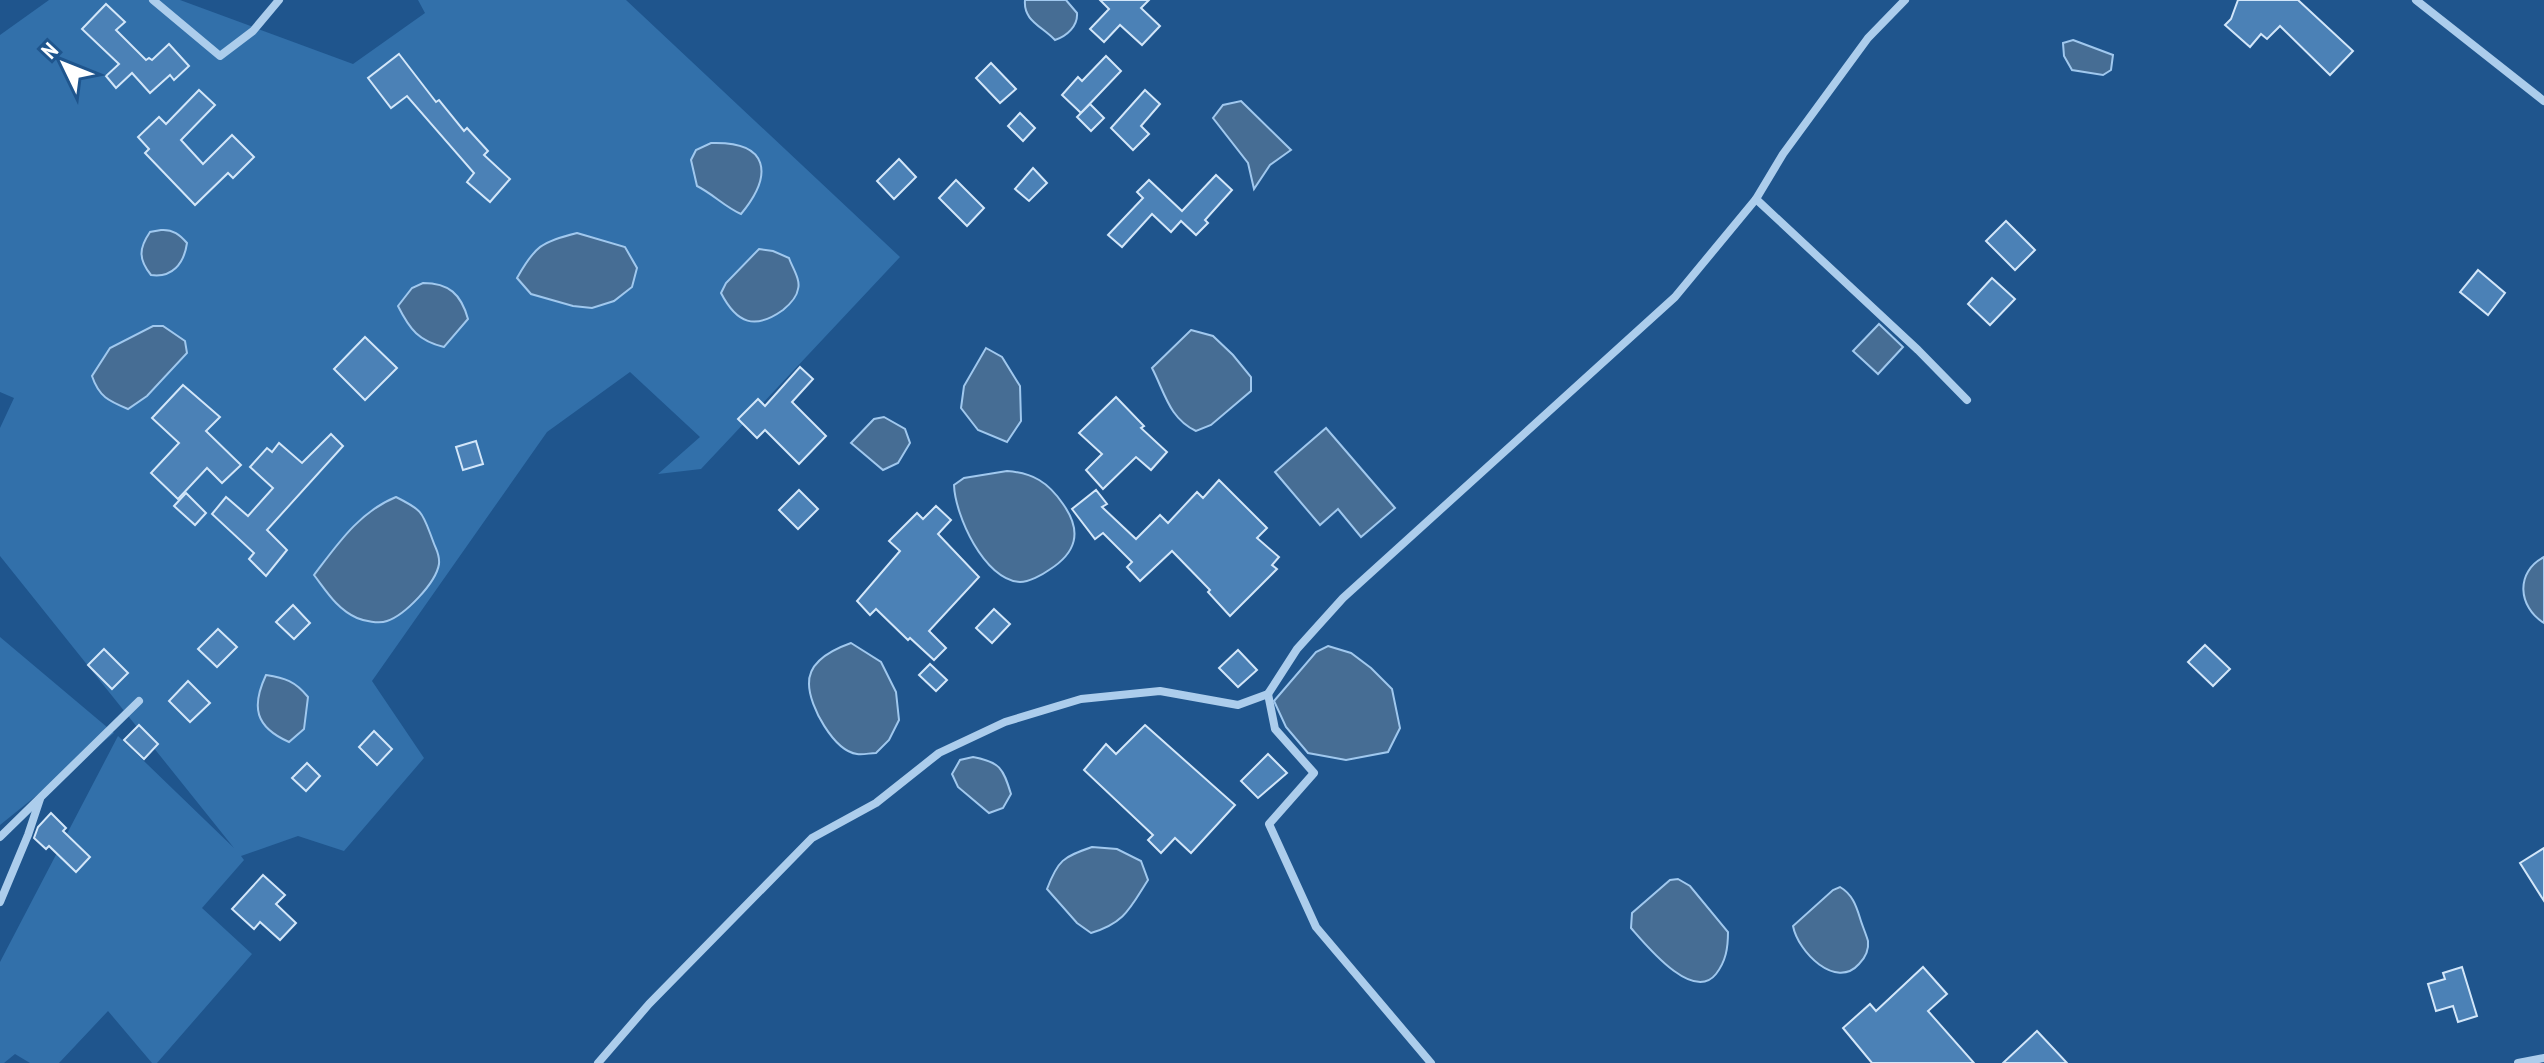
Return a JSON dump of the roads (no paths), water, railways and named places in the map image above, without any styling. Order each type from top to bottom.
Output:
[{"type":"street","points":[[153,0],[220,56],[253,31],[279,0]]},
{"type":"street","points":[[598,1063],[649,1004],[812,838],[876,803],[939,753],[1005,722],[1081,699],[1160,691],[1238,705],[1268,694],[1297,649],[1343,598],[1675,297],[1756,199],[1783,154],[1868,38],[1905,0]]},
{"type":"street","points":[[2416,0],[2544,101]]},
{"type":"street","points":[[1756,199],[1918,350],[1967,400]]},
{"type":"street","points":[[1268,694],[1275,729],[1314,773],[1269,824],[1316,927],[1431,1063]]},
{"type":"street","points":[[0,837],[139,701]]},
{"type":"street","points":[[0,902],[40,798]]},
{"type":"street","points":[[2518,1063],[2544,1058]]}]
